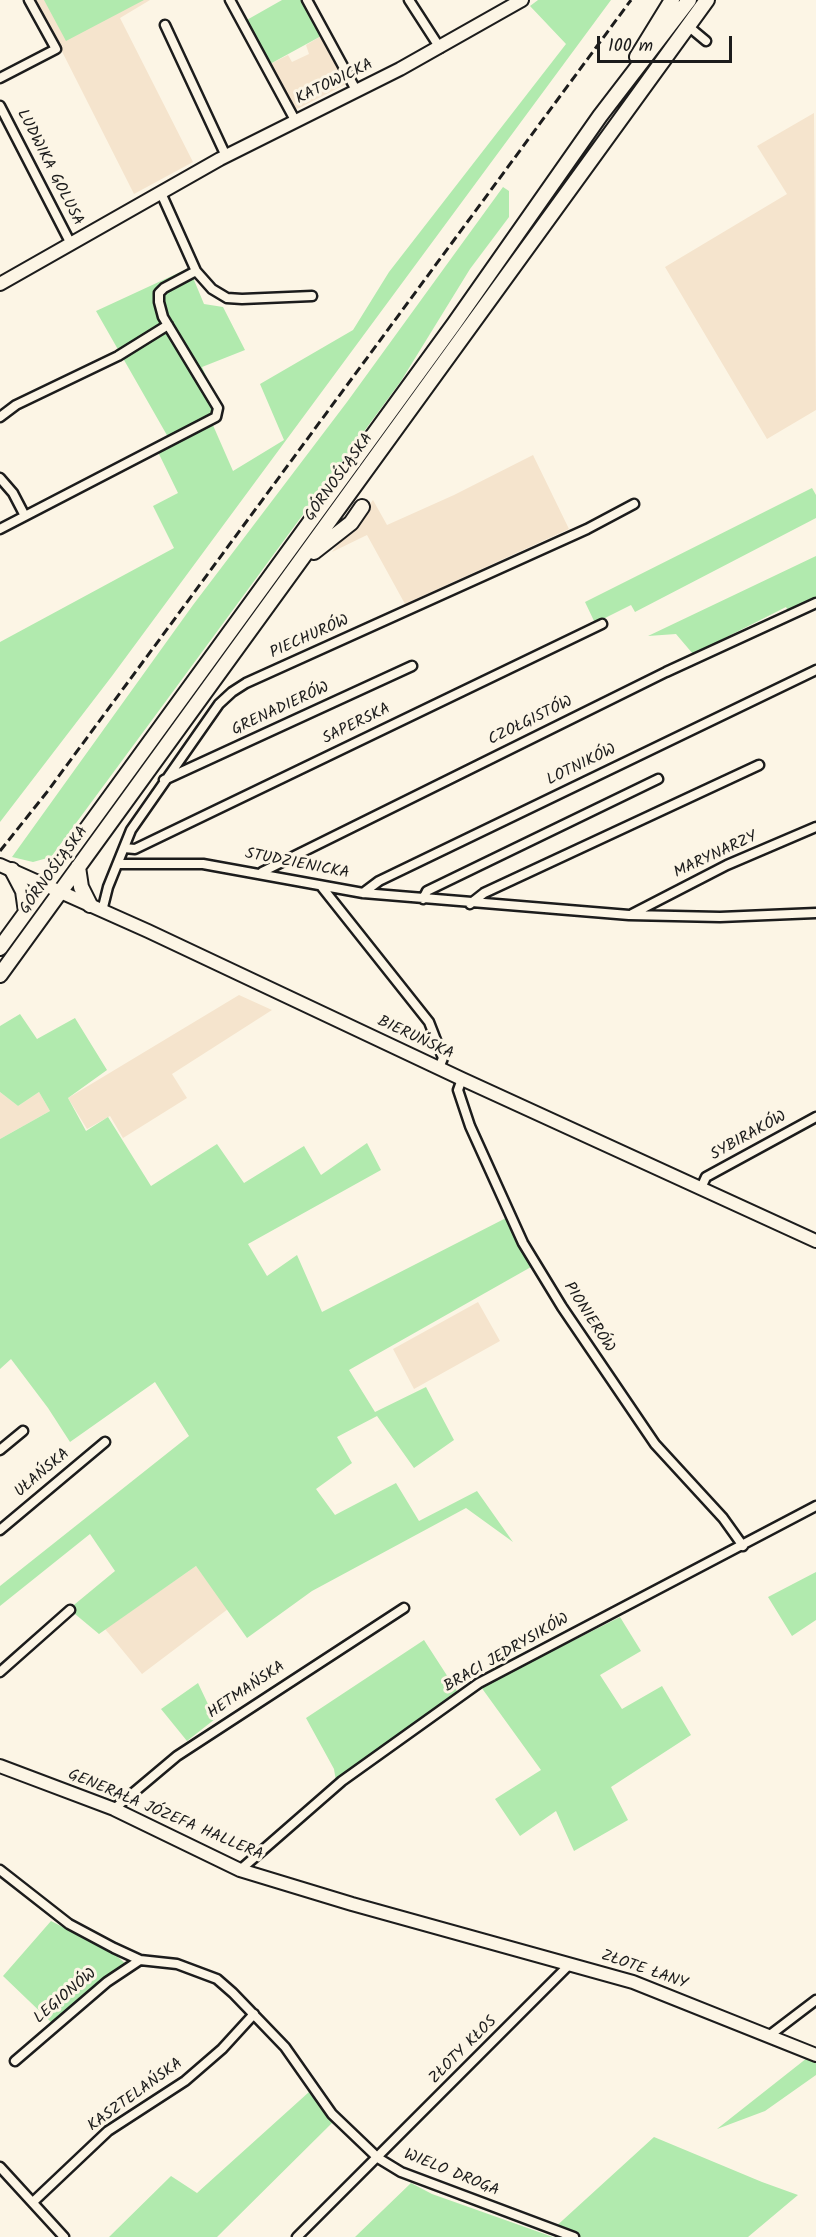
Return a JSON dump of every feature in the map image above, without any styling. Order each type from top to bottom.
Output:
[{"type":"main road","points":[[600,116],[672,0]]},
{"type":"main road","name":"GÓRNOŚLĄSKA","points":[[0,948],[447,333],[600,116],[689,0]]},
{"type":"main road","name":"GÓRNOŚLĄSKA","points":[[0,975],[707,0]]},
{"type":"main road","points":[[294,569],[351,523],[362,507]]},
{"type":"main road","points":[[78,867],[81,887],[96,908]]},
{"type":"main road","points":[[6,868],[23,891],[26,912]]},
{"type":"street","points":[[0,78],[56,49],[29,0]]},
{"type":"street","points":[[230,0],[295,120]]},
{"type":"street","points":[[307,0],[356,90]]},
{"type":"street","points":[[409,0],[440,48]]},
{"type":"street","name":"KATOWICKA","points":[[0,284],[226,156],[440,48],[522,0]]},
{"type":"street","points":[[165,25],[226,156]]},
{"type":"street","points":[[688,26],[706,41]]},
{"type":"street","name":"LUDWIKA GOLUSA","points":[[0,106],[71,244]]},
{"type":"street","points":[[161,193],[196,271],[212,289],[227,298],[312,296]]},
{"type":"street","points":[[0,529],[216,417],[218,408],[168,325],[159,302],[159,293],[196,271]]},
{"type":"street","points":[[0,417],[16,405],[117,356],[168,325]]},
{"type":"street","points":[[0,478],[13,493],[25,516]]},
{"type":"street","name":"PIECHURÓW","points":[[96,908],[119,864],[131,830],[219,704],[246,683],[576,534],[634,504]]},
{"type":"street","name":"CZOŁGISTÓW","points":[[262,872],[666,672],[816,603]]},
{"type":"street","name":"SAPERSKA","points":[[124,848],[135,849],[602,624]]},
{"type":"street","name":"GRENADIERÓW","points":[[164,781],[412,666]]},
{"type":"street","name":"LOTNIKÓW","points":[[363,893],[379,881],[816,670]]},
{"type":"street","points":[[470,904],[484,894],[759,765]]},
{"type":"street","points":[[423,899],[427,891],[658,779]]},
{"type":"street","name":"MARYNARZY","points":[[629,915],[727,865],[816,827]]},
{"type":"street","name":"STUDZIENICKA","points":[[119,864],[203,864],[262,872],[363,893],[470,904],[629,915],[720,917],[816,913]]},
{"type":"street","name":"BIERUŃSKA","points":[[6,868],[816,1241]]},
{"type":"street","points":[[321,886],[429,1022],[443,1058],[439,1068]]},
{"type":"street","name":"PIONIERÓW","points":[[462,1079],[458,1090],[474,1136],[515,1226],[542,1274],[655,1444],[723,1518],[743,1546]]},
{"type":"street","name":"SYBIRAKÓW","points":[[701,1188],[706,1177],[816,1117]]},
{"type":"street","points":[[0,1450],[22,1431]]},
{"type":"street","name":"UŁAŃSKA","points":[[0,1530],[105,1442]]},
{"type":"street","name":"BRACI JĘDRYSIKÓW","points":[[240,1870],[342,1781],[479,1683],[816,1506]]},
{"type":"street","name":"HETMAŃSKA","points":[[114,1809],[177,1756],[404,1608]]},
{"type":"street","points":[[0,1672],[70,1610]]},
{"type":"street","name":"GENERAŁA JÓZEFA HALLERA","points":[[0,1766],[114,1809],[240,1870],[457,1933]]},
{"type":"street","points":[[0,1870],[69,1924],[140,1960]]},
{"type":"street","name":"ZŁOTE ŁANY","points":[[457,1933],[633,1982],[816,2055]]},
{"type":"street","name":"WIELO DROGA","points":[[140,1960],[177,1964],[217,1979],[285,2047],[342,2125],[378,2158],[401,2172],[574,2237]]},
{"type":"street","name":"LEGIONÓW","points":[[15,2061],[107,1982],[140,1960]]},
{"type":"street","name":"ZŁOTY KŁOS","points":[[297,2237],[570,1964]]},
{"type":"street","points":[[770,2036],[816,2000]]},
{"type":"street","name":"KASZTELAŃSKA","points":[[33,2202],[108,2131],[185,2081],[215,2055],[254,2014]]},
{"type":"street","points":[[0,2167],[64,2237]]},
{"type":"shaded area","points":[[36,0],[150,0],[120,18],[193,162],[134,194]]},
{"type":"shaded area","points":[[323,35],[348,83],[295,110],[270,64],[288,55],[292,62],[309,54],[306,45]]},
{"type":"shaded area","points":[[814,113],[816,410],[767,439],[665,267],[787,194],[757,146]]},
{"type":"shaded area","points":[[533,455],[569,529],[405,604],[367,535],[332,552],[373,500],[387,525],[454,495]]},
{"type":"shaded area","points":[[239,995],[272,1010],[172,1074],[187,1098],[123,1138],[110,1116],[87,1129],[68,1098]]},
{"type":"shaded area","points":[[0,1092],[18,1106],[39,1092],[50,1111],[0,1139]]},
{"type":"shaded area","points":[[478,1302],[500,1341],[414,1389],[393,1349]]},
{"type":"shaded area","points":[[196,1566],[228,1609],[142,1674],[105,1629]]},
{"type":"green space","points":[[44,0],[144,0],[66,41]]},
{"type":"green space","points":[[282,0],[303,0],[323,35],[270,64],[245,21]]},
{"type":"green space","points":[[538,0],[611,0],[112,676],[0,822],[0,642],[174,548],[153,506],[178,493],[158,452],[212,423],[233,471],[284,440],[260,384],[353,330],[389,272],[566,44],[530,6]]},
{"type":"green space","points":[[503,187],[509,191],[509,217],[470,269],[401,381],[51,857],[33,862],[12,857],[193,605],[347,402]]},
{"type":"green space","points":[[189,268],[204,304],[223,307],[245,350],[202,367],[211,387],[175,327],[156,307],[214,409],[211,417],[168,437],[96,311]]},
{"type":"green space","points":[[812,488],[816,495],[816,518],[635,612],[631,605],[595,623],[585,602]]},
{"type":"green space","points":[[816,556],[816,603],[791,616],[786,607],[693,654],[676,634],[648,636]]},
{"type":"green space","points":[[20,1014],[37,1039],[75,1018],[107,1070],[68,1098],[86,1131],[108,1117],[151,1186],[217,1144],[244,1183],[304,1146],[321,1175],[367,1143],[381,1170],[248,1244],[267,1276],[297,1255],[322,1312],[506,1218],[531,1267],[349,1370],[375,1412],[426,1387],[454,1440],[414,1468],[377,1416],[337,1437],[352,1463],[316,1489],[335,1515],[396,1483],[419,1521],[477,1491],[513,1542],[466,1508],[312,1591],[247,1638],[196,1566],[99,1634],[69,1609],[115,1571],[90,1534],[0,1606],[0,1586],[189,1436],[155,1382],[70,1442],[11,1359],[0,1369],[0,1139],[50,1111],[39,1092],[18,1106],[0,1092],[0,1026]]},
{"type":"green space","points":[[816,1572],[816,1620],[792,1636],[768,1597]]},
{"type":"green space","points":[[620,1617],[641,1651],[600,1675],[622,1709],[662,1686],[691,1735],[611,1787],[628,1820],[574,1851],[556,1811],[520,1836],[495,1799],[541,1770],[481,1687]]},
{"type":"green space","points":[[424,1640],[457,1691],[336,1781],[334,1769],[306,1718]]},
{"type":"green space","points":[[198,1683],[215,1719],[187,1741],[161,1709]]},
{"type":"green space","points":[[51,1921],[112,1952],[126,1964],[53,2024],[3,1976]]},
{"type":"green space","points":[[807,2058],[816,2062],[816,2075],[765,2111],[717,2129]]},
{"type":"green space","points":[[309,2092],[333,2122],[217,2237],[109,2237],[171,2176],[197,2193]]},
{"type":"green space","points":[[654,2137],[798,2195],[748,2237],[575,2237],[552,2230]]},
{"type":"green space","points":[[411,2183],[432,2194],[553,2237],[355,2237]]},
{"type":"railway","points":[[0,851],[47,792],[631,0]]}]
